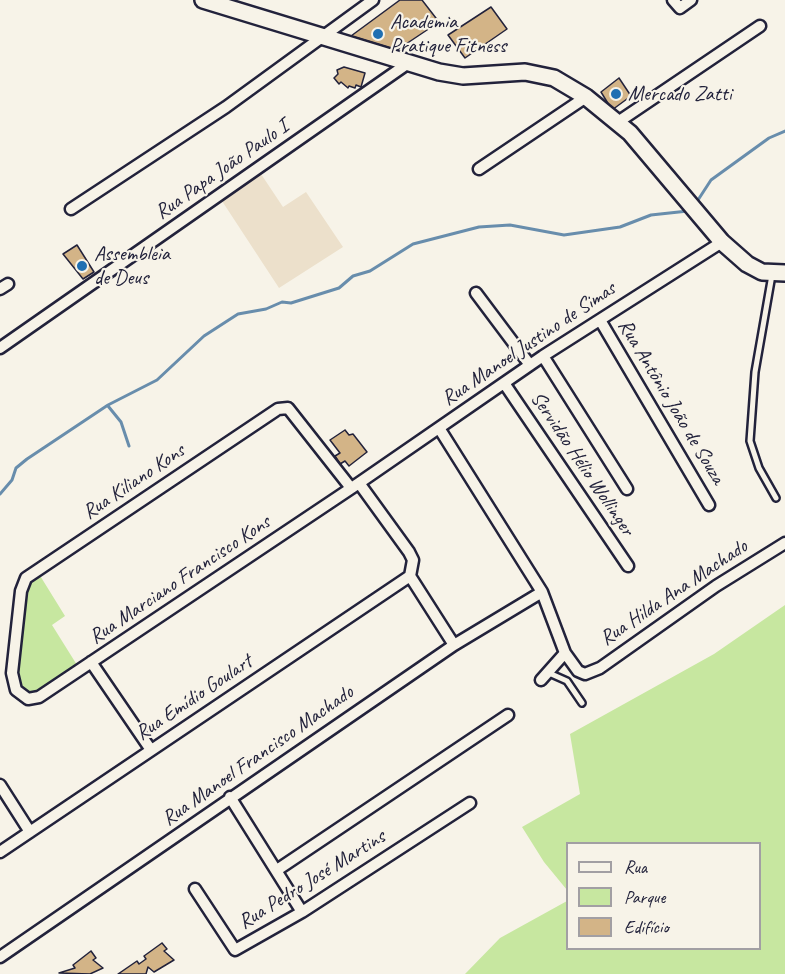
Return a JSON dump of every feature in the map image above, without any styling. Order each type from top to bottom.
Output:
[{"type":"main road","points":[[203,0],[407,64],[463,76],[525,72],[544,75],[564,83],[630,133],[722,242],[754,269],[779,273]]},
{"type":"street","points":[[71,209],[226,107],[373,0]]},
{"type":"street","points":[[676,4],[692,0]]},
{"type":"street","points":[[618,122],[760,26]]},
{"type":"street","name":"Rua Papa João Paulo I","points":[[0,348],[407,64]]},
{"type":"street","points":[[479,169],[586,98]]},
{"type":"street","name":"Rua Manoel Justino de Simas","points":[[355,486],[543,356],[722,242]]},
{"type":"street","points":[[476,292],[530,365]]},
{"type":"street","name":"Rua Antônio João de Souza","points":[[600,320],[709,505]]},
{"type":"street","points":[[543,356],[627,489]]},
{"type":"street","name":"Servidão Hélio Wollinger","points":[[504,383],[628,566]]},
{"type":"street","name":"Rua Kiliano Kons","points":[[28,699],[15,690],[12,673],[21,591],[26,578],[278,409],[288,408],[355,486]]},
{"type":"street","points":[[439,428],[542,592],[565,654],[544,676]]},
{"type":"street","points":[[355,486],[409,552],[413,560],[410,576],[454,645]]},
{"type":"street","name":"Rua Marciano Francisco Kons","points":[[28,699],[39,697],[355,486]]},
{"type":"street","name":"Rua Hilda Ana Machado","points":[[565,654],[578,671],[585,674],[600,668],[716,586],[785,543]]},
{"type":"street","name":"Rua Emídio Goulart","points":[[0,852],[410,576]]},
{"type":"street","name":"Rua Manoel Francisco Machado","points":[[0,957],[454,645],[542,592]]},
{"type":"street","points":[[91,662],[151,750]]},
{"type":"street","points":[[277,870],[508,715]]},
{"type":"street","points":[[0,785],[30,832]]},
{"type":"street","points":[[231,797],[302,912]]},
{"type":"street","name":"Rua Pedro José Martins","points":[[195,889],[235,950],[302,912],[470,803]]},
{"type":"lane","points":[[776,498],[759,468],[750,441],[755,372],[779,273]]},
{"type":"lane","points":[[544,676],[567,681],[582,703]]},
{"type":"shaded area","points":[[261,174],[283,207],[306,192],[343,247],[279,288],[222,201]]},
{"type":"green space","points":[[39,574],[65,616],[52,625],[77,665],[31,695],[20,690],[16,673],[25,589]]},
{"type":"green space","points":[[785,605],[785,974],[465,974],[500,938],[566,902],[566,950],[761,950],[761,842],[566,842],[566,889],[544,862],[522,827],[580,794],[570,734],[714,654]]},
{"type":"building","points":[[400,0],[422,0],[439,22],[397,50],[351,36]]},
{"type":"building","points":[[491,7],[507,29],[465,58],[448,35]]},
{"type":"building","points":[[344,67],[365,73],[361,87],[356,85],[355,88],[349,86],[348,88],[341,82],[339,84],[334,78],[338,74],[337,70]]},
{"type":"building","name":"Mercado Zatti","points":[[619,78],[631,96],[612,110],[601,92]]},
{"type":"building","name":"Assembleia de Deus","points":[[77,245],[94,272],[83,279],[63,254]]},
{"type":"building","points":[[345,430],[349,435],[353,434],[367,452],[349,466],[345,461],[340,464],[335,456],[340,453],[330,440]]},
{"type":"building","points":[[162,943],[167,949],[164,951],[174,960],[154,972],[148,967],[146,974],[118,974],[137,961],[139,964],[146,959],[144,956]]},
{"type":"building","points":[[91,951],[96,958],[93,960],[103,968],[90,974],[59,973],[75,968],[73,965]]},
{"type":"waterway","points":[[698,200],[711,180],[769,138],[785,131]]},
{"type":"waterway","points":[[0,494],[12,480],[16,468],[27,459],[108,405],[157,380],[204,336],[238,314],[266,309],[282,302],[291,303],[339,288],[353,276],[370,271],[413,244],[479,227],[510,225],[564,235],[620,227],[651,215],[688,211]]},
{"type":"waterway","points":[[108,406],[121,422],[129,446]]},
{"type":"place","name":"Academia Pratique Fitness","points":[[378,34]]},
{"type":"place","name":"Mercado Zatti","points":[[616,94]]},
{"type":"place","name":"Assembleia de Deus","points":[[82,266]]}]
